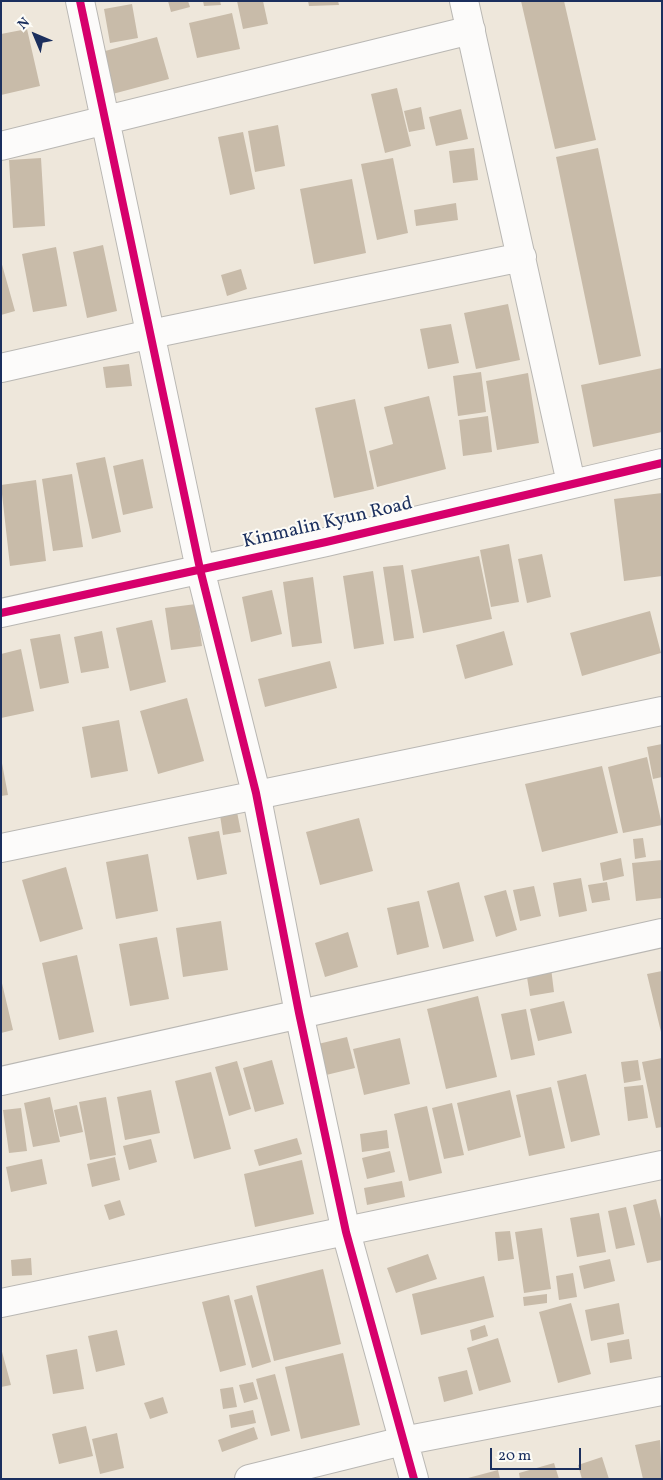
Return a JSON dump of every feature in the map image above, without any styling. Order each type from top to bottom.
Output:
[{"type":"street","points":[[80,1],[200,569],[256,793],[299,1014],[346,1232],[414,1479]]},
{"type":"street","points":[[464,1],[571,483]]},
{"type":"street","points":[[1,146],[107,122],[471,30]]},
{"type":"street","points":[[1,368],[151,334],[522,257]]},
{"type":"street","name":"Kinmalin Kyun Road","points":[[1,613],[326,542],[662,463]]},
{"type":"street","points":[[1,848],[256,793],[662,710]]},
{"type":"street","points":[[1,1082],[662,932]]},
{"type":"street","points":[[1,1303],[662,1165]]},
{"type":"street","points":[[249,1479],[403,1441],[662,1391]]},
{"type":"building","points":[[168,1],[188,1],[190,7],[171,12]]},
{"type":"building","points":[[203,1],[220,1],[221,5],[204,6]]},
{"type":"building","points":[[237,1],[263,1],[268,24],[243,29]]},
{"type":"building","points":[[308,1],[338,1],[339,5],[309,6]]},
{"type":"building","points":[[521,1],[564,1],[596,140],[555,149]]},
{"type":"building","points":[[132,4],[138,38],[110,43],[104,9]]},
{"type":"building","points":[[232,13],[240,49],[197,58],[189,23]]},
{"type":"building","points":[[27,29],[40,86],[1,95],[1,34]]},
{"type":"building","points":[[157,37],[169,79],[105,96],[94,54]]},
{"type":"building","points":[[397,88],[411,146],[385,153],[371,94]]},
{"type":"building","points":[[421,107],[425,129],[409,132],[404,111]]},
{"type":"building","points":[[461,109],[468,139],[436,146],[429,117]]},
{"type":"building","points":[[278,125],[285,166],[255,172],[248,131]]},
{"type":"building","points":[[243,132],[255,189],[230,195],[218,137]]},
{"type":"building","points":[[474,148],[478,180],[453,183],[449,151]]},
{"type":"building","points":[[598,148],[641,356],[599,365],[556,157]]},
{"type":"building","points":[[41,158],[45,226],[13,228],[9,160]]},
{"type":"building","points":[[393,158],[408,233],[377,240],[361,164]]},
{"type":"building","points":[[352,179],[366,253],[314,264],[300,189]]},
{"type":"building","points":[[456,203],[458,220],[416,226],[414,210]]},
{"type":"building","points":[[103,245],[117,311],[87,318],[73,252]]},
{"type":"building","points":[[56,247],[67,306],[33,312],[22,254]]},
{"type":"building","points":[[1,261],[15,311],[1,315]]},
{"type":"building","points":[[241,269],[247,289],[227,296],[221,275]]},
{"type":"building","points":[[508,304],[520,360],[476,369],[464,313]]},
{"type":"building","points":[[451,324],[459,363],[428,369],[420,329]]},
{"type":"building","points":[[129,364],[132,386],[106,388],[103,367]]},
{"type":"building","points":[[662,368],[662,432],[593,447],[581,385]]},
{"type":"building","points":[[481,372],[486,412],[458,416],[453,376]]},
{"type":"building","points":[[528,373],[539,443],[497,450],[486,381]]},
{"type":"building","points":[[429,396],[446,469],[377,487],[369,451],[393,444],[384,407]]},
{"type":"building","points":[[355,399],[374,489],[334,498],[315,408]]},
{"type":"building","points":[[488,416],[492,452],[463,456],[459,420]]},
{"type":"building","points":[[105,457],[121,532],[92,539],[76,463]]},
{"type":"building","points":[[143,459],[153,508],[123,515],[113,466]]},
{"type":"building","points":[[72,474],[83,547],[53,551],[42,479]]},
{"type":"building","points":[[36,480],[46,561],[10,566],[1,485]]},
{"type":"building","points":[[662,493],[662,576],[624,581],[614,499]]},
{"type":"building","points":[[509,544],[519,602],[491,607],[480,550]]},
{"type":"building","points":[[542,554],[551,597],[527,603],[518,559]]},
{"type":"building","points":[[479,556],[492,619],[423,633],[411,570]]},
{"type":"building","points":[[403,565],[414,638],[394,641],[383,567]]},
{"type":"building","points":[[373,571],[384,644],[354,649],[343,576]]},
{"type":"building","points":[[313,577],[322,643],[292,647],[283,582]]},
{"type":"building","points":[[272,590],[282,634],[251,642],[242,597]]},
{"type":"building","points":[[196,604],[202,646],[171,650],[165,608]]},
{"type":"building","points":[[650,611],[661,653],[582,676],[570,633]]},
{"type":"building","points":[[152,620],[166,682],[130,691],[116,628]]},
{"type":"building","points":[[102,631],[109,668],[81,673],[74,637]]},
{"type":"building","points":[[504,631],[513,665],[465,679],[456,645]]},
{"type":"building","points":[[60,634],[69,683],[40,689],[30,639]]},
{"type":"building","points":[[21,649],[34,711],[1,718],[1,654]]},
{"type":"building","points":[[330,661],[337,688],[265,707],[258,679]]},
{"type":"building","points":[[187,698],[204,761],[158,774],[140,711]]},
{"type":"building","points":[[119,720],[128,771],[91,778],[82,727]]},
{"type":"building","points":[[662,744],[662,777],[653,779],[647,747]]},
{"type":"building","points":[[647,757],[662,825],[623,833],[608,767]]},
{"type":"building","points":[[1,758],[8,795],[1,796]]},
{"type":"building","points":[[602,766],[618,833],[542,852],[525,784]]},
{"type":"building","points":[[237,812],[241,832],[223,835],[220,815]]},
{"type":"building","points":[[359,818],[373,871],[320,885],[306,832]]},
{"type":"building","points":[[219,831],[227,874],[197,880],[188,837]]},
{"type":"building","points":[[643,838],[646,857],[635,859],[633,839]]},
{"type":"building","points":[[148,854],[158,911],[116,919],[106,862]]},
{"type":"building","points":[[621,858],[624,876],[603,881],[600,863]]},
{"type":"building","points":[[662,860],[662,898],[636,901],[632,863]]},
{"type":"building","points":[[66,867],[83,929],[40,942],[22,880]]},
{"type":"building","points":[[581,878],[587,911],[559,917],[553,883]]},
{"type":"building","points":[[459,882],[474,941],[443,949],[427,891]]},
{"type":"building","points":[[607,882],[610,900],[592,903],[588,885]]},
{"type":"building","points":[[534,886],[541,916],[520,921],[513,890]]},
{"type":"building","points":[[506,890],[517,930],[496,937],[484,896]]},
{"type":"building","points":[[419,901],[429,947],[397,955],[387,908]]},
{"type":"building","points":[[221,921],[228,970],[183,977],[176,928]]},
{"type":"building","points":[[348,932],[358,967],[325,977],[315,943]]},
{"type":"building","points":[[157,937],[169,999],[130,1006],[119,944]]},
{"type":"building","points":[[77,955],[94,1032],[59,1040],[42,963]]},
{"type":"building","points":[[551,968],[554,992],[530,996],[526,971]]},
{"type":"building","points":[[662,971],[662,1032],[661,1032],[647,974]]},
{"type":"building","points":[[1,979],[13,1030],[1,1033]]},
{"type":"building","points":[[478,996],[497,1077],[446,1089],[427,1009]]},
{"type":"building","points":[[564,1001],[572,1033],[538,1041],[530,1009]]},
{"type":"building","points":[[526,1009],[535,1055],[511,1060],[501,1014]]},
{"type":"building","points":[[347,1037],[355,1068],[322,1076],[314,1045]]},
{"type":"building","points":[[400,1038],[410,1084],[364,1095],[353,1049]]},
{"type":"building","points":[[662,1058],[662,1127],[656,1128],[642,1062]]},
{"type":"building","points":[[272,1060],[284,1104],[255,1112],[243,1068]]},
{"type":"building","points":[[638,1060],[641,1080],[624,1083],[621,1062]]},
{"type":"building","points":[[237,1061],[251,1109],[229,1116],[215,1067]]},
{"type":"building","points":[[211,1072],[231,1149],[194,1159],[175,1081]]},
{"type":"building","points":[[586,1074],[600,1135],[571,1142],[557,1081]]},
{"type":"building","points":[[643,1085],[648,1118],[628,1121],[624,1087]]},
{"type":"building","points":[[551,1087],[565,1148],[529,1156],[516,1095]]},
{"type":"building","points":[[151,1090],[160,1133],[125,1140],[117,1097]]},
{"type":"building","points":[[510,1090],[521,1137],[468,1151],[457,1103]]},
{"type":"building","points":[[50,1097],[60,1142],[33,1147],[24,1103]]},
{"type":"building","points":[[106,1097],[116,1155],[90,1160],[79,1102]]},
{"type":"building","points":[[452,1103],[464,1155],[444,1159],[432,1108]]},
{"type":"building","points":[[77,1105],[83,1132],[60,1137],[54,1110]]},
{"type":"building","points":[[427,1106],[442,1173],[409,1181],[394,1114]]},
{"type":"building","points":[[21,1108],[27,1151],[9,1153],[3,1110]]},
{"type":"building","points":[[387,1130],[389,1148],[362,1152],[360,1134]]},
{"type":"building","points":[[297,1138],[302,1154],[259,1166],[254,1150]]},
{"type":"building","points":[[151,1139],[157,1162],[129,1170],[123,1146]]},
{"type":"building","points":[[390,1151],[395,1172],[367,1179],[362,1158]]},
{"type":"building","points":[[115,1157],[120,1180],[92,1187],[87,1164]]},
{"type":"building","points":[[42,1159],[47,1184],[11,1192],[6,1167]]},
{"type":"building","points":[[302,1160],[314,1214],[255,1227],[244,1174]]},
{"type":"building","points":[[402,1181],[405,1197],[367,1205],[364,1188]]},
{"type":"building","points":[[656,1199],[662,1223],[662,1260],[647,1263],[633,1205]]},
{"type":"building","points":[[120,1200],[125,1215],[109,1220],[104,1205]]},
{"type":"building","points":[[626,1207],[635,1245],[616,1249],[608,1211]]},
{"type":"building","points":[[599,1213],[606,1252],[577,1257],[570,1218]]},
{"type":"building","points":[[542,1228],[551,1289],[524,1293],[515,1232]]},
{"type":"building","points":[[510,1231],[514,1259],[498,1261],[495,1232]]},
{"type":"building","points":[[428,1254],[437,1279],[396,1293],[387,1268]]},
{"type":"building","points":[[31,1258],[32,1275],[12,1276],[11,1260]]},
{"type":"building","points":[[610,1259],[615,1281],[584,1289],[579,1266]]},
{"type":"building","points":[[323,1269],[341,1344],[274,1361],[256,1286]]},
{"type":"building","points":[[573,1273],[577,1297],[559,1300],[556,1276]]},
{"type":"building","points":[[484,1276],[494,1317],[421,1335],[412,1294]]},
{"type":"building","points":[[547,1294],[547,1303],[524,1306],[523,1297]]},
{"type":"building","points":[[229,1295],[246,1365],[220,1372],[202,1302]]},
{"type":"building","points":[[252,1295],[271,1362],[252,1368],[234,1300]]},
{"type":"building","points":[[571,1303],[591,1374],[558,1383],[539,1312]]},
{"type":"building","points":[[619,1303],[624,1334],[591,1341],[585,1310]]},
{"type":"building","points":[[485,1325],[488,1336],[472,1341],[470,1330]]},
{"type":"building","points":[[117,1330],[125,1365],[96,1372],[88,1336]]},
{"type":"building","points":[[498,1338],[511,1382],[479,1391],[467,1348]]},
{"type":"building","points":[[629,1339],[632,1359],[610,1363],[607,1343]]},
{"type":"building","points":[[1,1348],[11,1385],[1,1387]]},
{"type":"building","points":[[77,1349],[84,1389],[53,1394],[46,1355]]},
{"type":"building","points":[[343,1353],[360,1425],[301,1439],[285,1367]]},
{"type":"building","points":[[467,1370],[473,1394],[444,1402],[438,1377]]},
{"type":"building","points":[[275,1374],[290,1431],[271,1436],[256,1379]]},
{"type":"building","points":[[253,1382],[258,1399],[244,1403],[239,1385]]},
{"type":"building","points":[[233,1387],[237,1407],[223,1409],[220,1389]]},
{"type":"building","points":[[163,1397],[168,1413],[150,1419],[144,1403]]},
{"type":"building","points":[[253,1410],[256,1423],[231,1428],[229,1415]]},
{"type":"building","points":[[86,1426],[93,1456],[59,1464],[52,1434]]},
{"type":"building","points":[[254,1427],[258,1439],[222,1452],[218,1440]]},
{"type":"building","points":[[117,1433],[124,1468],[100,1474],[92,1439]]},
{"type":"building","points":[[660,1440],[662,1479],[643,1479],[635,1445]]},
{"type":"building","points":[[602,1457],[609,1479],[582,1479],[578,1465]]},
{"type":"building","points":[[554,1463],[559,1479],[520,1479],[519,1473]]},
{"type":"building","points":[[498,1470],[500,1479],[468,1479],[468,1478]]},
{"type":"cycle path","points":[[80,1],[200,569],[256,793],[299,1013],[346,1232],[414,1479]]},
{"type":"cycle path","points":[[1,613],[326,542],[662,463]]}]
